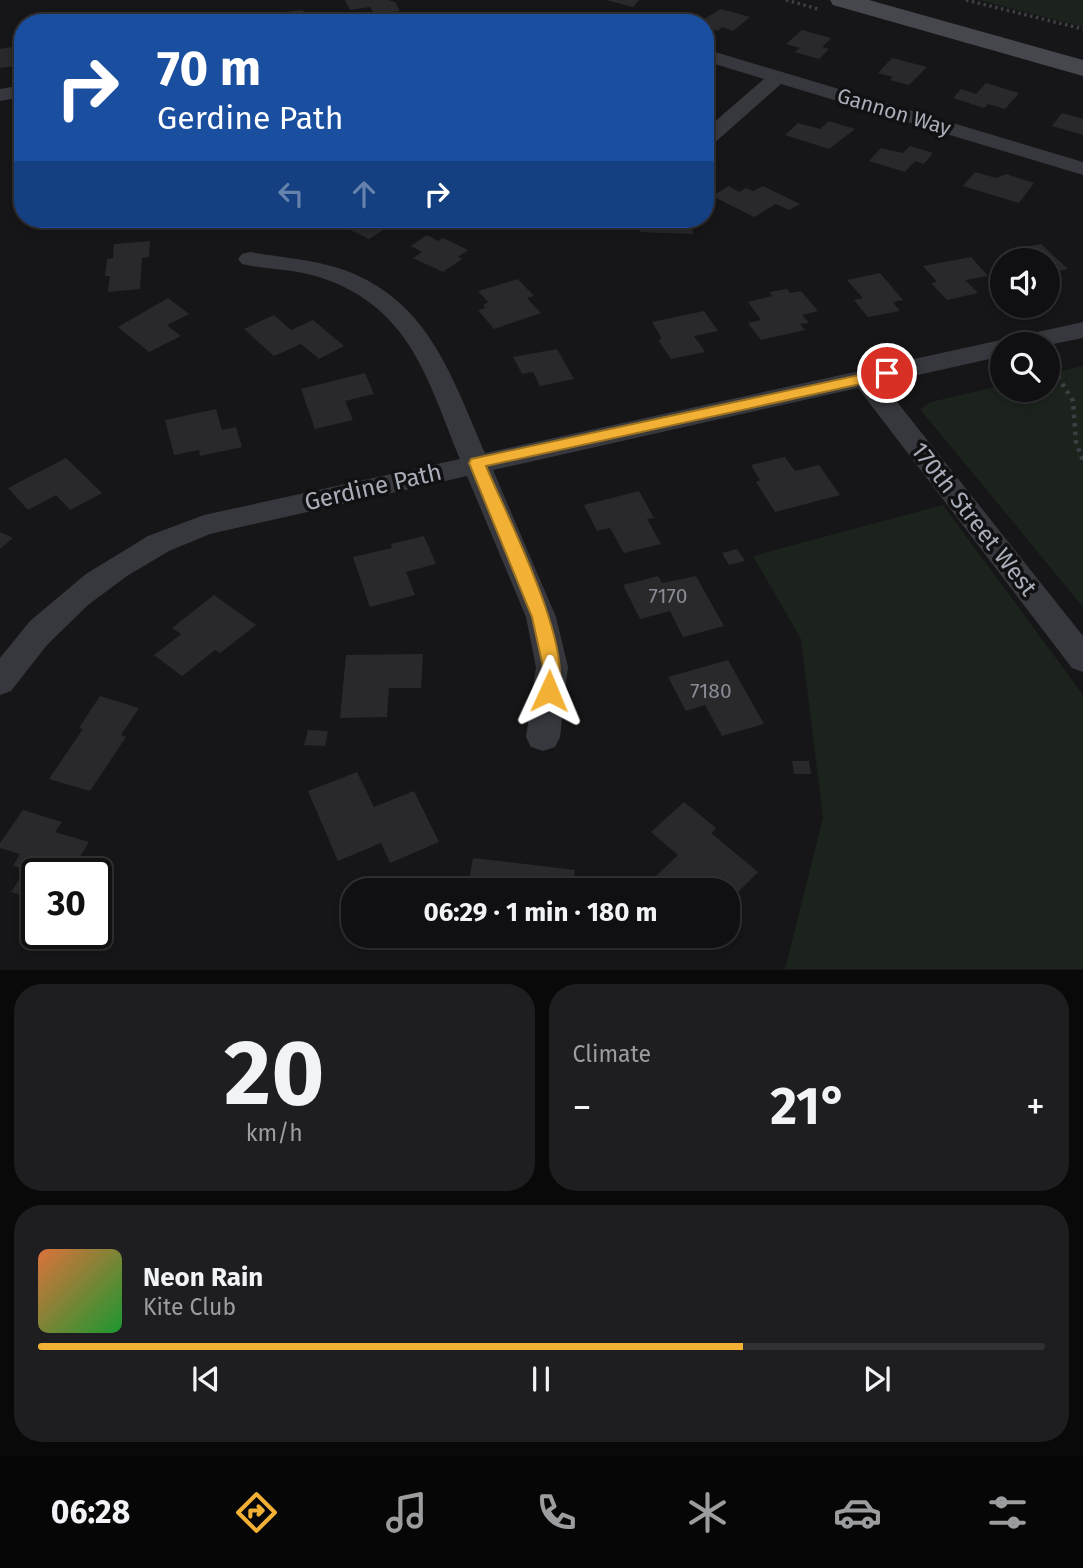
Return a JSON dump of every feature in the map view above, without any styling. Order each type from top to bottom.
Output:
[{"type":"street","points":[[842,0],[1083,68]]},
{"type":"street","points":[[891,0],[1083,50]]},
{"type":"street","name":"Gannon Way","points":[[714,58],[1083,169]]},
{"type":"street","points":[[714,133],[778,77]]},
{"type":"street","points":[[250,259],[330,273],[377,298],[402,316],[429,353],[541,617],[552,667],[543,737]]},
{"type":"street","points":[[1060,335],[1083,330]]},
{"type":"street","name":"Gerdine Path","points":[[0,681],[40,631],[122,561],[167,538],[204,525],[990,351]]},
{"type":"street","name":"170th Street West","points":[[864,378],[1083,659]]},
{"type":"path","points":[[966,0],[1083,30]]},
{"type":"path","points":[[1060,376],[1068,387],[1075,405],[1075,444],[1083,461]]},
{"type":"shaded area","points":[[979,0],[1083,0],[1083,27]]},
{"type":"shaded area","points":[[1083,366],[1083,607],[920,409],[931,402],[990,388],[990,402],[1060,402],[1060,371]]},
{"type":"shaded area","points":[[943,505],[1083,695],[1083,969],[785,969],[823,818],[801,639],[753,556]]},
{"type":"building","points":[[345,0],[388,0],[395,2],[400,11],[374,14],[370,7],[350,10]]},
{"type":"building","points":[[606,0],[639,0],[633,7]]},
{"type":"building","points":[[721,9],[750,17],[733,31],[722,27],[718,31],[714,30],[712,14]]},
{"type":"building","points":[[303,10],[305,14],[264,14]]},
{"type":"building","points":[[802,30],[831,38],[822,47],[829,49],[819,59],[795,52],[800,48],[786,44]]},
{"type":"building","points":[[14,47],[14,66],[0,68],[0,49]]},
{"type":"building","points":[[892,58],[927,67],[909,85],[890,80],[893,77],[878,73]]},
{"type":"building","points":[[986,83],[1019,93],[1005,109],[988,104],[984,108],[953,98],[961,89],[976,94]]},
{"type":"building","points":[[1062,113],[1083,119],[1083,135],[1052,126]]},
{"type":"building","points":[[829,121],[855,129],[829,149],[785,135],[798,123],[820,129]]},
{"type":"building","points":[[910,146],[933,153],[924,164],[915,161],[905,172],[869,161],[881,148],[903,153]]},
{"type":"building","points":[[975,172],[996,178],[1006,174],[1034,183],[1019,203],[963,186]]},
{"type":"building","points":[[729,186],[739,192],[746,188],[753,191],[763,186],[800,204],[789,210],[776,204],[754,217],[714,195]]},
{"type":"building","points":[[350,228],[387,228],[369,239]]},
{"type":"building","points":[[640,228],[693,228],[693,234],[640,232]]},
{"type":"building","points":[[427,235],[438,241],[443,238],[468,250],[458,257],[462,259],[443,272],[413,258],[422,252],[411,246]]},
{"type":"building","points":[[150,241],[149,257],[142,258],[140,289],[108,292],[110,276],[105,276],[107,259],[113,258],[114,244]]},
{"type":"building","points":[[1041,244],[1045,248],[1018,248]]},
{"type":"building","points":[[971,257],[988,276],[965,280],[978,293],[947,300],[931,283],[937,282],[923,266]]},
{"type":"building","points":[[1060,262],[1068,269],[1060,271]]},
{"type":"building","points":[[880,273],[903,300],[893,302],[900,311],[868,317],[854,300],[863,298],[847,280]]},
{"type":"building","points":[[518,279],[534,296],[527,298],[541,313],[494,329],[478,310],[485,308],[483,305],[488,302],[478,291]]},
{"type":"building","points":[[787,289],[790,293],[801,291],[818,311],[802,315],[809,323],[800,324],[805,330],[761,340],[748,323],[761,320],[748,302],[772,296],[770,292]]},
{"type":"building","points":[[168,298],[189,314],[167,325],[181,336],[149,352],[118,327]]},
{"type":"building","points":[[704,311],[718,331],[694,336],[705,352],[671,359],[658,340],[662,339],[652,322]]},
{"type":"building","points":[[274,315],[291,330],[313,320],[344,346],[319,359],[301,344],[274,356],[244,329]]},
{"type":"building","points":[[557,349],[574,379],[540,386],[533,372],[522,374],[513,357]]},
{"type":"building","points":[[365,373],[374,394],[345,401],[353,420],[315,429],[301,389]]},
{"type":"building","points":[[216,409],[222,430],[236,427],[242,447],[200,456],[199,450],[174,455],[165,420]]},
{"type":"building","points":[[785,457],[795,471],[819,465],[840,495],[775,512],[756,482],[760,480],[751,465]]},
{"type":"building","points":[[66,458],[102,493],[70,510],[56,495],[28,510],[8,488]]},
{"type":"building","points":[[639,491],[654,518],[647,519],[661,544],[624,553],[610,528],[597,531],[584,505]]},
{"type":"building","points":[[0,532],[13,538],[0,549]]},
{"type":"building","points":[[424,536],[436,564],[406,572],[415,595],[370,607],[353,557],[392,548],[391,544]]},
{"type":"building","points":[[737,549],[745,561],[729,565],[722,553]]},
{"type":"building","points":[[658,576],[662,583],[696,576],[724,626],[683,637],[670,611],[640,619],[623,585]]},
{"type":"building","points":[[214,595],[256,625],[220,653],[215,650],[182,676],[154,655],[181,634],[172,628]]},
{"type":"building","points":[[423,654],[421,688],[389,688],[387,717],[340,718],[346,655]]},
{"type":"building","points":[[728,660],[764,724],[722,736],[705,705],[686,711],[668,677]]},
{"type":"building","points":[[100,696],[139,708],[121,735],[126,737],[90,791],[49,779],[83,729],[79,728]]},
{"type":"building","points":[[308,730],[328,731],[325,746],[304,745]]},
{"type":"building","points":[[792,761],[809,761],[811,774],[794,774]]},
{"type":"building","points":[[357,772],[374,807],[414,791],[439,842],[390,863],[381,843],[338,861],[308,791]]},
{"type":"building","points":[[684,802],[716,828],[711,833],[758,872],[740,890],[740,878],[654,878],[678,855],[651,832]]},
{"type":"building","points":[[23,810],[62,822],[55,832],[89,842],[79,858],[21,858],[21,868],[13,866],[20,854],[0,848],[0,843]]},
{"type":"building","points":[[473,858],[575,870],[574,878],[469,878]]},
{"type":"building","points":[[21,877],[21,895],[11,892]]},
{"type":"route","points":[[549,691],[552,667],[541,617],[477,463],[887,373]]}]
